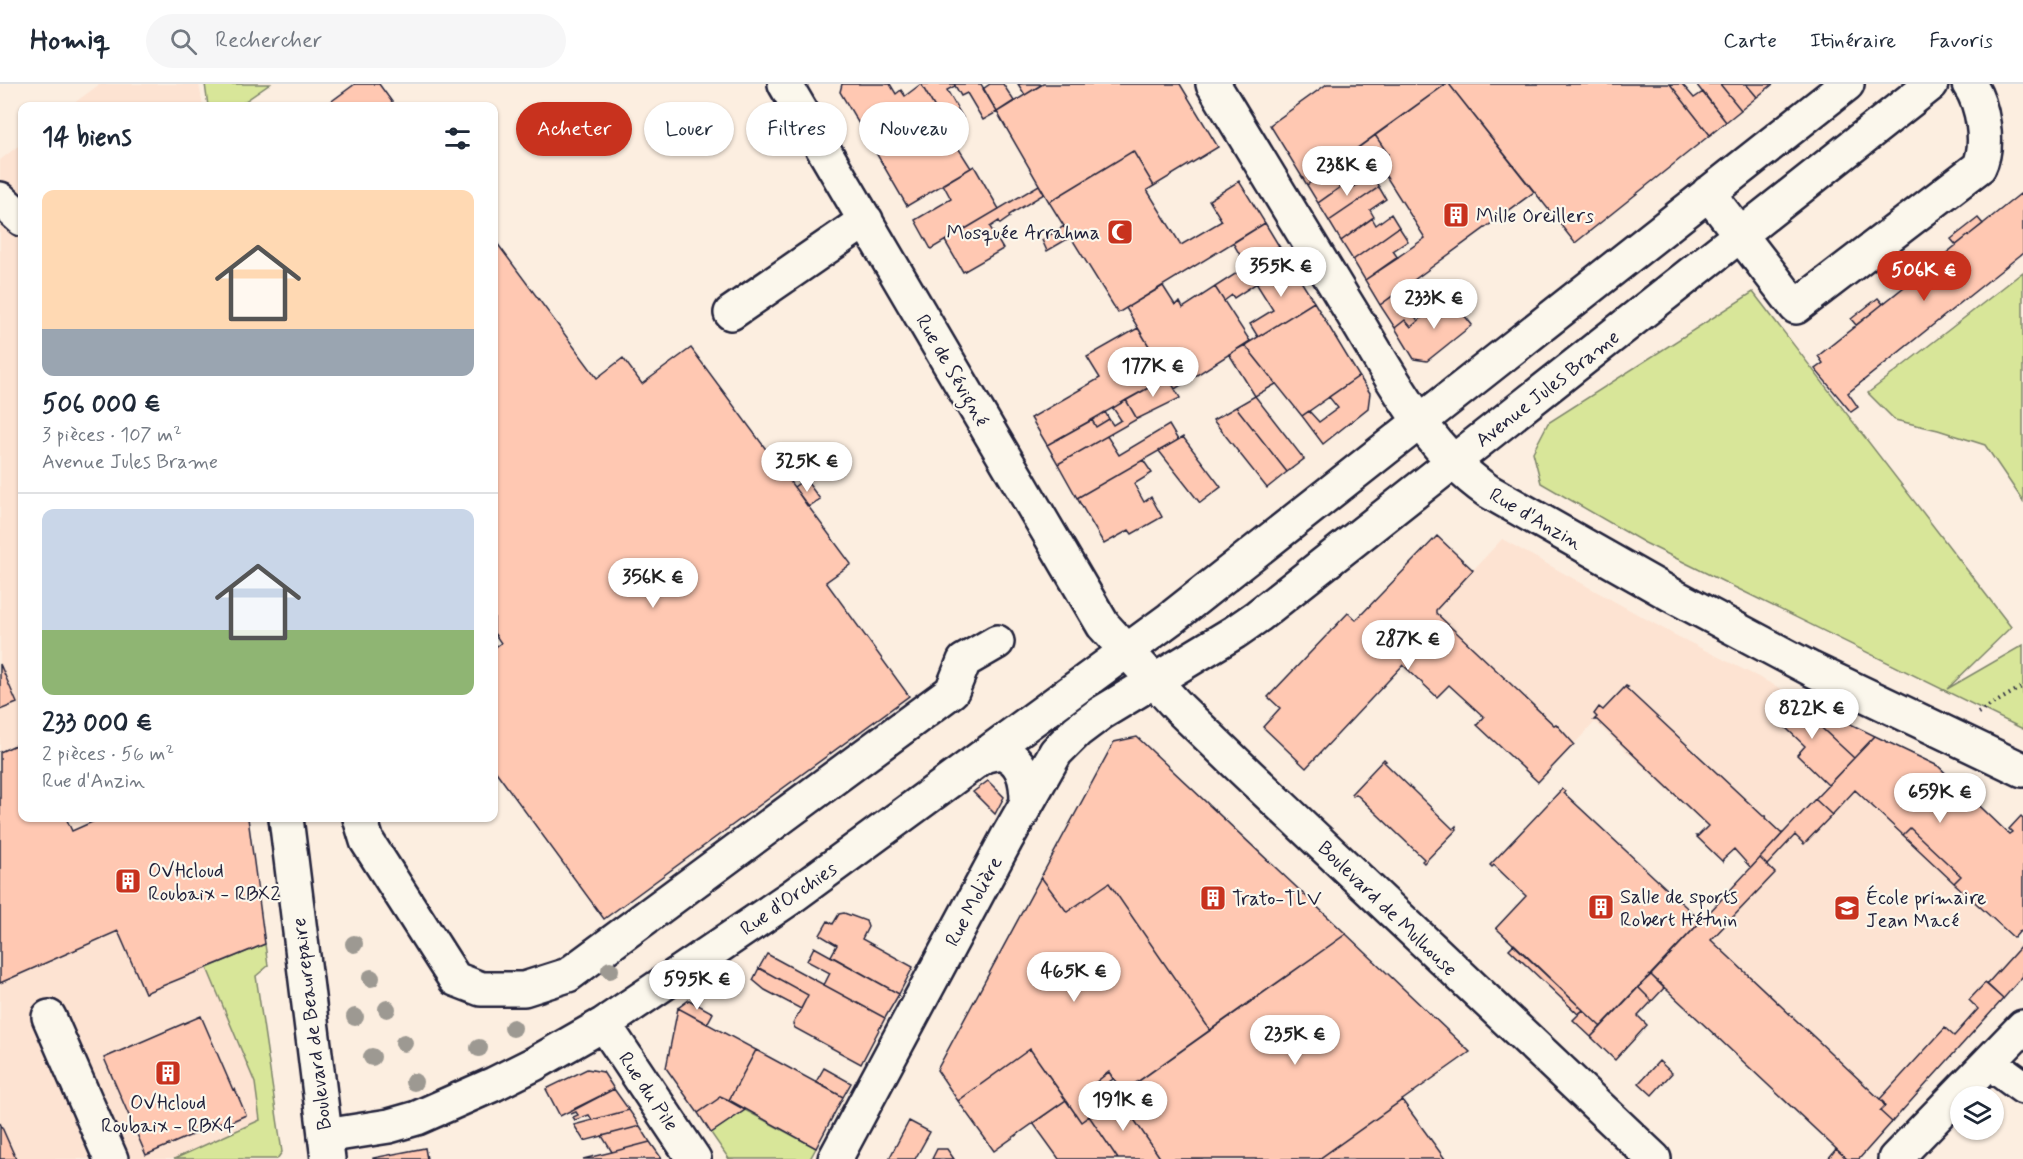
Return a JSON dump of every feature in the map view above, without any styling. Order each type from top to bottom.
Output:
[{"type":"street","name":"Rue de Sévigné","points":[[785,84],[1095,612],[1103,625],[1126,651]]},
{"type":"street","name":"Rue d'Anzin","points":[[1213,84],[1420,420],[1471,479],[1488,491],[1671,594],[1811,669],[2023,770]]},
{"type":"street","points":[[1126,651],[1170,620],[1847,84]]},
{"type":"street","name":"Avenue Jules Brame","points":[[1155,682],[1243,627],[1931,84]]},
{"type":"street","points":[[1708,193],[1796,308],[1979,167],[1985,152],[1985,141],[1977,98],[1970,84]]},
{"type":"street","points":[[0,199],[18,215]]},
{"type":"street","points":[[731,313],[866,220]]},
{"type":"street","points":[[361,822],[367,841],[455,979],[481,989],[524,989],[568,975],[952,691],[964,661],[997,642]]},
{"type":"street","name":"Boulevard de Mulhouse","points":[[1126,651],[1236,763],[1654,1159]]},
{"type":"street","name":"Rue d'Orchies","points":[[326,1148],[417,1118],[494,1084],[534,1064],[604,1023],[790,898],[1126,651]]},
{"type":"street","name":"Rue Molière","points":[[835,1159],[1050,761],[1064,743],[1101,713],[1155,682]]},
{"type":"street","points":[[987,755],[1000,752],[1015,760],[1025,777],[1027,802]]},
{"type":"street","name":"Boulevard de Beaurepaire","points":[[286,822],[326,1148]]},
{"type":"street","points":[[49,1017],[111,1159]]},
{"type":"street","name":"Rue du Pile","points":[[604,1023],[694,1159]]},
{"type":"street","points":[[1895,1159],[2023,1027]]},
{"type":"street","points":[[1990,1063],[2023,1087]]},
{"type":"path","points":[[1943,733],[2023,686]]},
{"type":"shaded area","points":[[100,84],[199,84],[202,102],[75,102]]},
{"type":"shaded area","points":[[18,146],[18,822],[249,822],[268,966],[256,976],[282,1152],[277,1159],[0,1159],[0,160]]},
{"type":"shaded area","name":"École primaire Jean Macé","points":[[1437,536],[1473,570],[1502,539],[1673,634],[1875,736],[1840,773],[2023,948],[2023,976],[1859,1159],[1847,1159],[1651,975],[1751,868],[1595,722],[1538,782],[1484,717],[1449,686],[1438,697],[1403,665],[1306,768],[1263,727],[1279,709],[1268,697],[1348,613],[1356,620]]},
{"type":"green space","points":[[205,84],[270,84],[244,102],[207,102]]},
{"type":"green space","points":[[2023,272],[2023,501],[1985,445],[1938,430],[1895,420],[1868,393]]},
{"type":"green space","points":[[1753,292],[2011,627],[1947,689],[2023,645],[2023,729],[1645,543],[1541,483],[1533,452],[1548,423]]},
{"type":"green space","points":[[265,944],[268,966],[256,976],[282,1152],[277,1159],[174,1159],[260,1120],[255,1083],[207,968]]},
{"type":"green space","points":[[745,1110],[816,1148],[810,1159],[729,1159],[711,1133]]},
{"type":"building","points":[[355,84],[379,84],[392,102],[330,102]]},
{"type":"building","points":[[842,84],[890,84],[896,94],[901,90],[905,96],[921,84],[932,102],[859,102],[859,124],[840,92]]},
{"type":"building","points":[[921,84],[954,84],[955,86],[947,90],[954,102],[931,102]]},
{"type":"building","points":[[954,84],[981,84],[997,112],[983,120],[967,93],[961,96]]},
{"type":"building","points":[[990,84],[1003,84],[1014,101],[997,112],[983,89]]},
{"type":"building","points":[[1018,84],[1040,84],[1041,85],[1025,95]]},
{"type":"building","points":[[1043,84],[1180,84],[1218,147],[1154,186],[1133,151],[1049,202],[997,112]]},
{"type":"building","points":[[1327,84],[1446,84],[1307,185],[1270,125]]},
{"type":"building","name":"Mille Oreillers","points":[[1449,84],[1534,192],[1380,305],[1365,280],[1425,238],[1377,162],[1388,154],[1375,135]]},
{"type":"building","points":[[1449,84],[1670,84],[1710,135],[1575,243]]},
{"type":"building","points":[[1670,84],[1682,84],[1694,98],[1703,92],[1726,122],[1710,135]]},
{"type":"building","points":[[1696,84],[1720,84],[1741,110],[1726,122]]},
{"type":"building","points":[[1720,84],[1746,84],[1757,97],[1741,110]]},
{"type":"building","points":[[1746,84],[1773,84],[1757,97]]},
{"type":"building","points":[[1375,135],[1388,154],[1318,203],[1307,185]]},
{"type":"building","name":"Mosquée Arrahma","points":[[1133,151],[1154,186],[1147,190],[1181,245],[1222,221],[1209,200],[1239,181],[1265,223],[1118,313],[1049,202]]},
{"type":"building","points":[[878,156],[963,156],[971,168],[907,206]]},
{"type":"building","points":[[974,166],[999,209],[931,249],[915,220],[951,199],[943,184]]},
{"type":"building","points":[[1371,175],[1379,187],[1329,221],[1318,203],[1350,180],[1354,187]]},
{"type":"building","points":[[1039,185],[1044,194],[1009,215],[1010,217],[1000,224],[999,221],[990,227],[1003,249],[963,272],[945,241]]},
{"type":"building","points":[[1379,187],[1386,199],[1370,210],[1374,217],[1341,241],[1329,221]]},
{"type":"building","points":[[2020,194],[2023,198],[2023,253],[1848,393],[1858,407],[1851,412],[1815,369],[1823,363],[1818,356]]},
{"type":"building","points":[[1391,214],[1399,227],[1353,260],[1341,241],[1372,218],[1376,225]]},
{"type":"building","points":[[1978,218],[1983,224],[1956,245],[1951,239]]},
{"type":"building","points":[[1265,223],[1279,246],[1247,267],[1233,243]]},
{"type":"building","points":[[1064,226],[1071,237],[1047,251],[1042,240]]},
{"type":"building","points":[[1399,227],[1408,241],[1393,251],[1398,258],[1365,280],[1353,260]]},
{"type":"building","points":[[498,244],[597,378],[623,358],[642,384],[691,348],[851,564],[826,582],[909,696],[604,919],[498,774],[498,645],[501,643],[498,639]]},
{"type":"building","points":[[1279,246],[1289,262],[1234,298],[1232,295],[1224,301],[1215,287]]},
{"type":"building","points":[[1289,262],[1314,302],[1258,337],[1250,324],[1273,310],[1256,283]]},
{"type":"building","points":[[1163,286],[1175,305],[1180,302],[1183,308],[1215,287],[1250,341],[1175,389],[1126,308]]},
{"type":"building","points":[[1400,291],[1418,321],[1411,327],[1405,320],[1395,328],[1380,305]]},
{"type":"building","points":[[1878,298],[1883,304],[1856,325],[1851,319]]},
{"type":"building","points":[[1444,299],[1452,300],[1472,325],[1427,361],[1414,359],[1395,328],[1405,320],[1411,327]]},
{"type":"building","points":[[1314,302],[1359,376],[1302,416],[1245,345]]},
{"type":"building","points":[[1138,328],[1168,377],[1047,445],[1031,418],[1100,378],[1087,357]]},
{"type":"building","points":[[1245,345],[1276,384],[1255,396],[1229,354]]},
{"type":"building","points":[[1359,376],[1370,393],[1368,408],[1323,444],[1302,416],[1309,411],[1319,422],[1338,408],[1329,397]]},
{"type":"building","points":[[1168,377],[1180,398],[1137,419],[1126,400]]},
{"type":"building","points":[[1255,396],[1304,459],[1287,472],[1236,407]]},
{"type":"building","points":[[1126,400],[1137,419],[1058,464],[1047,445],[1092,420],[1096,427],[1109,419],[1113,425],[1121,420],[1113,408]]},
{"type":"building","points":[[1236,407],[1287,472],[1267,488],[1213,420]]},
{"type":"building","points":[[1105,412],[1109,419],[1096,427],[1092,420]]},
{"type":"building","points":[[1169,425],[1178,440],[1077,498],[1058,464],[1107,436],[1119,455]]},
{"type":"building","points":[[1183,437],[1221,487],[1200,503],[1159,451]]},
{"type":"building","points":[[1143,460],[1152,473],[1134,484],[1144,502],[1151,497],[1162,517],[1132,534],[1129,530],[1104,544],[1077,498]]},
{"type":"building","points":[[805,479],[820,499],[808,507],[794,487]]},
{"type":"building","points":[[1437,536],[1473,570],[1436,610],[1436,613],[1554,725],[1556,724],[1574,744],[1538,782],[1477,725],[1484,717],[1449,685],[1437,697],[1403,665],[1306,768],[1263,727],[1280,708],[1268,697],[1348,613],[1356,620]]},
{"type":"building","points":[[0,664],[17,703],[0,710]]},
{"type":"building","points":[[1626,686],[1783,833],[1751,868],[1734,849],[1723,859],[1723,862],[1696,836],[1708,826],[1597,720],[1594,720],[1597,717],[1594,714],[1599,707],[1603,710]]},
{"type":"building","points":[[1784,693],[1854,758],[1828,785],[1797,755],[1805,746],[1768,711]]},
{"type":"building","points":[[1822,710],[1875,736],[1854,758],[1813,720]]},
{"type":"building","points":[[1875,736],[1938,766],[2009,834],[2012,832],[2009,829],[2021,816],[2023,818],[2023,933],[2020,931],[2014,938],[1954,883],[1961,876],[1910,828],[1903,835],[1855,790],[1832,815],[1815,799]]},
{"type":"building","name":"Trato-TLV","points":[[1137,737],[1346,934],[1210,1030],[1109,883],[1067,912],[1041,877],[1114,742]]},
{"type":"building","name":"OVHcloud Roubaix - RBX2","points":[[18,744],[18,822],[68,822],[72,831],[92,822],[249,822],[265,944],[145,993],[118,931],[0,983],[0,752]]},
{"type":"building","points":[[1384,759],[1386,761],[1384,762],[1453,829],[1456,826],[1457,829],[1424,863],[1422,861],[1424,859],[1356,794],[1353,796],[1351,794]]},
{"type":"building","points":[[988,781],[1004,797],[995,814],[973,792]]},
{"type":"building","name":"Salle de sports Robert Hétuin","points":[[1562,789],[1700,920],[1703,919],[1601,1027],[1496,928],[1526,896],[1494,865],[1492,867],[1490,865]]},
{"type":"building","points":[[1815,799],[1832,815],[1804,844],[1795,835],[1767,865],[1760,858]]},
{"type":"building","points":[[1910,828],[1961,876],[1954,883],[1903,835]]},
{"type":"building","points":[[1760,858],[1775,873],[1711,940],[1884,1103],[1885,1106],[1880,1111],[1892,1122],[1859,1159],[1847,1159],[1651,975]]},
{"type":"building","points":[[1041,877],[1067,912],[1109,883],[1210,1030],[1123,1092],[1109,1072],[1095,1083],[1109,1102],[1081,1122],[1030,1049],[958,1101],[937,1070]]},
{"type":"building","points":[[844,913],[866,921],[868,927],[862,939],[913,967],[899,994],[831,956],[837,945],[820,935],[828,921],[833,924],[839,914]]},
{"type":"building","points":[[1346,934],[1470,1052],[1319,1159],[1161,1159],[1118,1096]]},
{"type":"building","points":[[1514,944],[1583,1010],[1578,1014],[1509,949]]},
{"type":"building","points":[[2023,944],[2023,976],[2003,999],[1987,984]]},
{"type":"building","points":[[814,947],[899,994],[885,1018],[824,985],[830,973],[807,961]]},
{"type":"building","points":[[767,954],[885,1018],[861,1064],[795,1028],[793,1024],[808,995],[759,968]]},
{"type":"building","points":[[759,968],[808,995],[801,1009],[765,990],[753,980]]},
{"type":"building","points":[[1651,975],[1664,988],[1652,1001],[1638,987]]},
{"type":"building","points":[[1985,983],[2003,999],[1892,1122],[1880,1111],[1885,1106],[1880,1099],[1945,1028],[1954,1036],[1978,1009],[1969,1000]]},
{"type":"building","points":[[1638,987],[1652,1001],[1638,1016],[1647,1025],[1615,1060],[1591,1037]]},
{"type":"building","points":[[689,1000],[713,1013],[707,1024],[678,1008]]},
{"type":"building","points":[[678,1008],[756,1050],[729,1100],[720,1096],[698,1113],[666,1068]]},
{"type":"building","points":[[1583,1010],[1601,1027],[1591,1037],[1573,1020]]},
{"type":"building","name":"OVHcloud Roubaix - RBX4","points":[[201,1016],[246,1115],[228,1123],[226,1120],[146,1155],[104,1058]]},
{"type":"building","points":[[1030,1049],[1066,1100],[994,1151],[958,1101]]},
{"type":"building","points":[[756,1050],[843,1097],[816,1148],[729,1100]]},
{"type":"building","points":[[1659,1061],[1672,1073],[1652,1095],[1639,1083]]},
{"type":"building","points":[[824,1068],[851,1083],[843,1097],[816,1082]]},
{"type":"building","points":[[587,1069],[603,1072],[614,1089],[560,1116],[546,1089]]},
{"type":"building","points":[[1109,1072],[1113,1079],[1099,1089],[1095,1083]]},
{"type":"building","points":[[614,1089],[629,1110],[592,1120],[589,1115],[575,1120],[573,1117],[578,1115],[576,1112],[571,1114],[570,1112]]},
{"type":"building","points":[[720,1096],[745,1110],[711,1133],[698,1113]]},
{"type":"building","points":[[1118,1096],[1161,1159],[1118,1159],[1089,1116]]},
{"type":"building","points":[[1066,1100],[1081,1122],[1089,1116],[1118,1159],[1059,1159],[1033,1123]]},
{"type":"building","points":[[1402,1100],[1445,1159],[1319,1159]]},
{"type":"building","points":[[629,1110],[640,1126],[584,1141],[574,1125]]},
{"type":"building","points":[[909,1121],[930,1132],[915,1159],[889,1159]]},
{"type":"building","points":[[0,1123],[16,1159],[0,1159]]},
{"type":"building","points":[[640,1126],[650,1142],[612,1152],[602,1136]]},
{"type":"building","points":[[650,1142],[662,1159],[583,1159],[612,1152]]},
{"type":"building","points":[[425,1148],[427,1159],[373,1159],[373,1158]]},
{"type":"building","points":[[937,1149],[947,1149],[954,1159],[932,1159]]},
{"type":"building","points":[[1836,1149],[1847,1159],[1828,1159]]},
{"type":"place","name":"Mille Oreillers","points":[[1456,215]]},
{"type":"place","name":"Mosquée Arrahma","points":[[1120,232]]},
{"type":"place","name":"OVHcloud Roubaix - RBX2","points":[[128,881]]},
{"type":"place","name":"Trato-TLV","points":[[1213,898]]},
{"type":"place","name":"Salle de sports Robert Hétuin","points":[[1601,907]]},
{"type":"place","name":"École primaire Jean Macé","points":[[1847,908]]},
{"type":"place","name":"OVHcloud Roubaix - RBX4","points":[[168,1073]]}]
